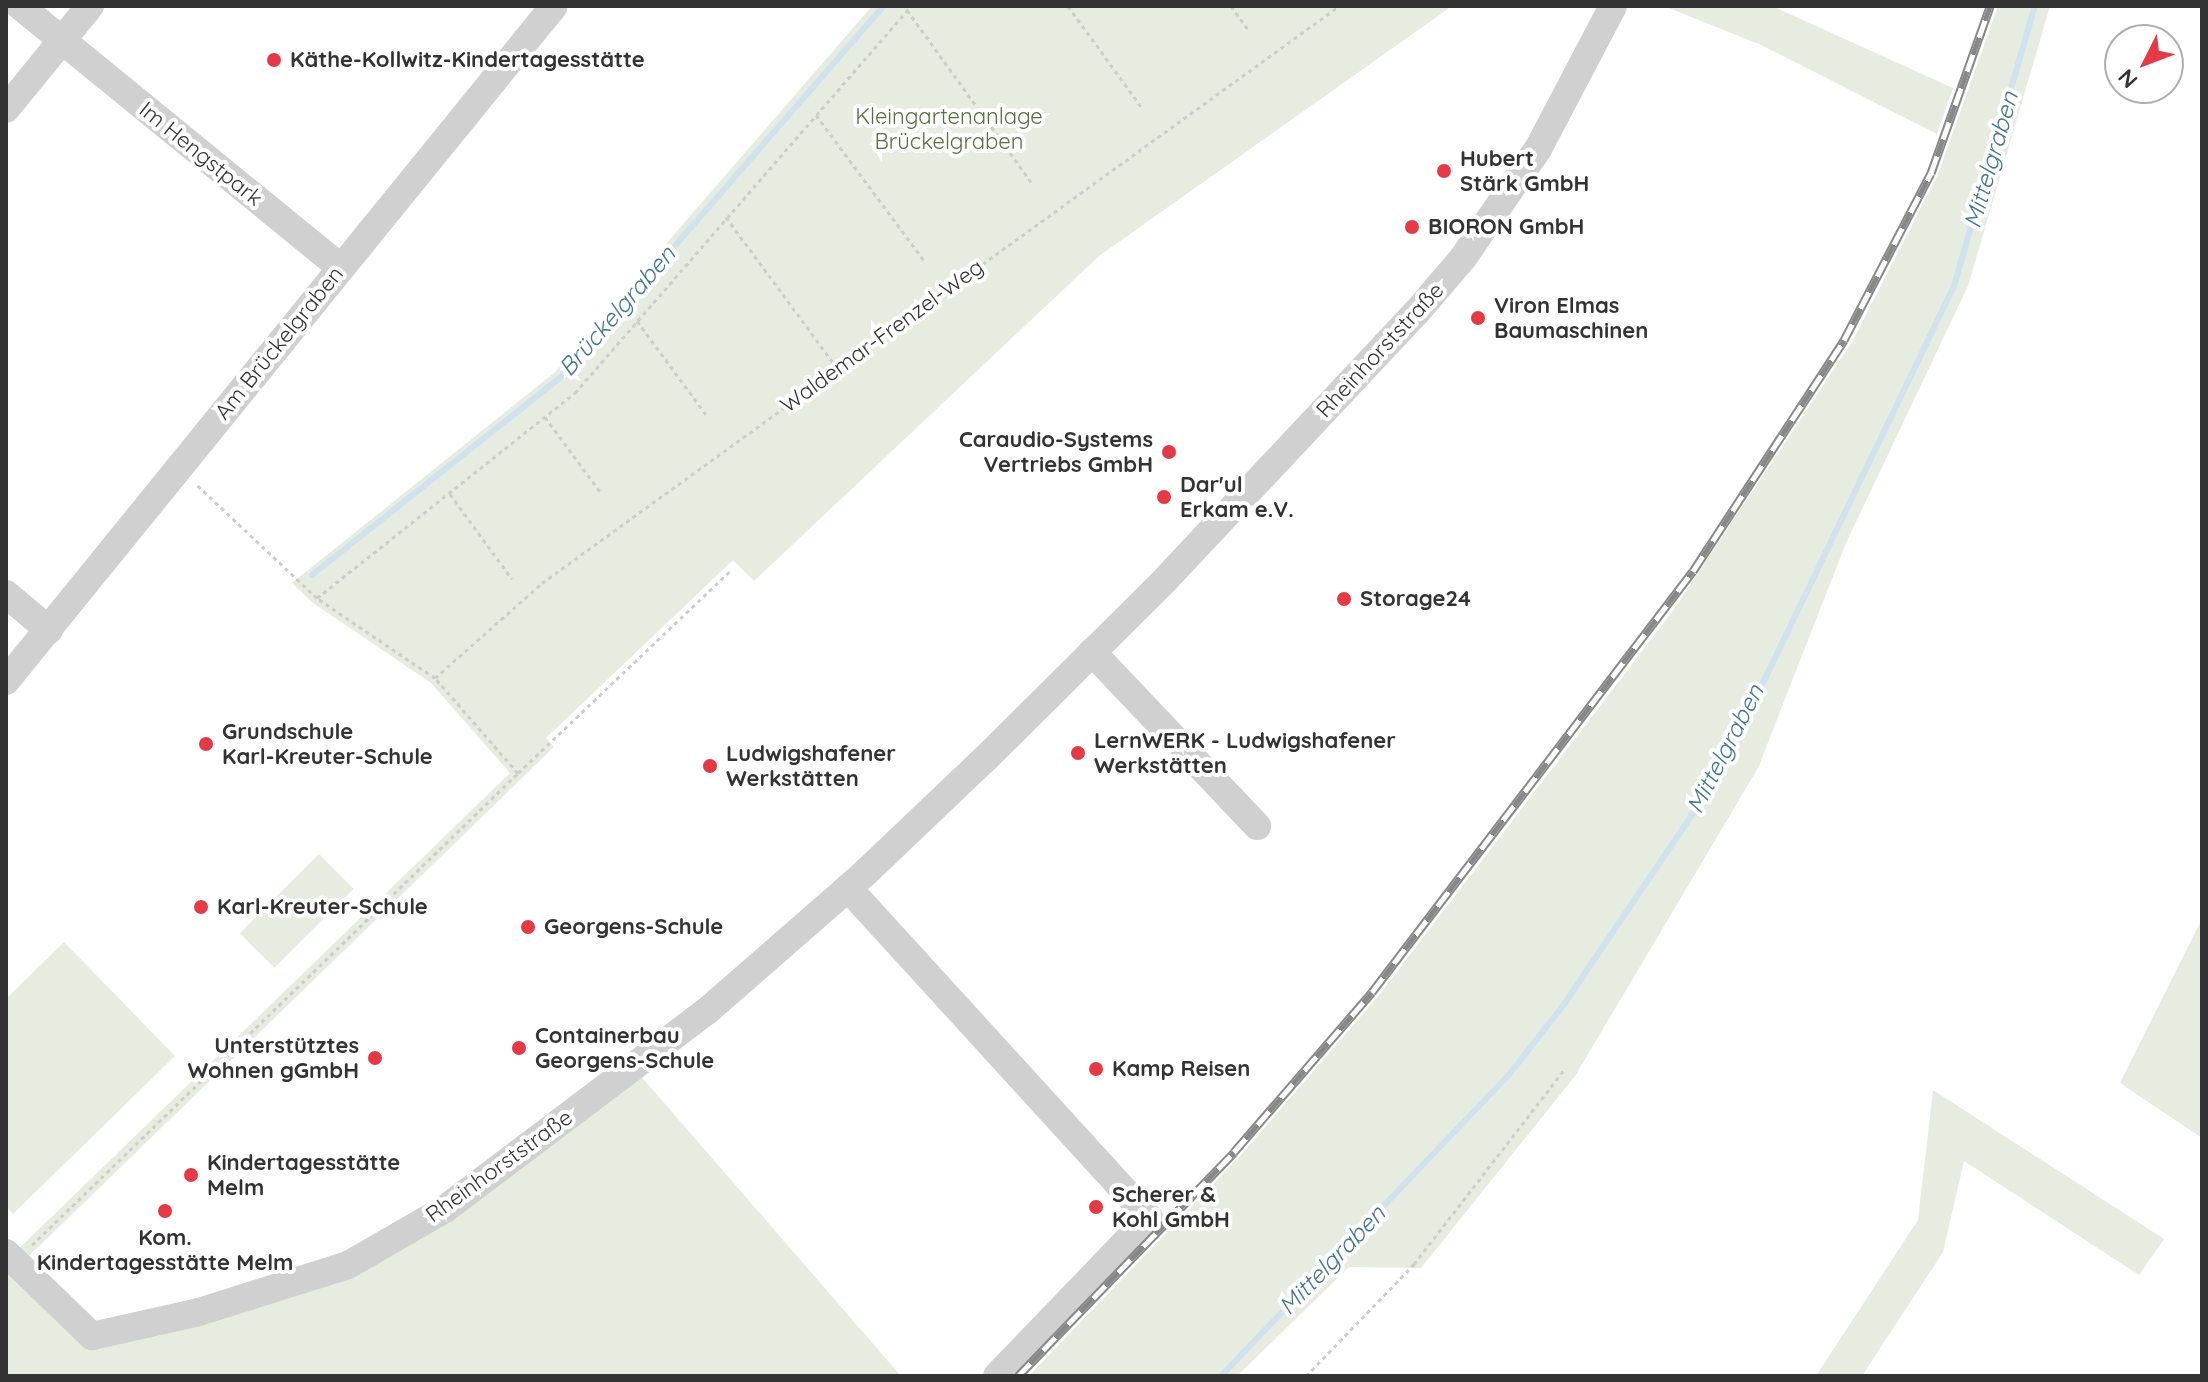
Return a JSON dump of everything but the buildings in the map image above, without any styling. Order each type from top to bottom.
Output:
[{"type":"street","name":"Im Hengstpark","points":[[20,6],[340,267]]},
{"type":"street","points":[[6,109],[90,6]]},
{"type":"street","name":"Am Brückelgraben","points":[[6,681],[554,6]]},
{"type":"street","name":"Rheinhorststraße","points":[[10,1258],[92,1336],[199,1312],[348,1265],[445,1209],[722,999],[912,830],[1165,580],[1416,313],[1463,258],[1538,149],[1569,97],[1613,6]]},
{"type":"street","points":[[6,594],[49,630]]},
{"type":"street","points":[[1092,652],[1257,826]]},
{"type":"street","points":[[848,888],[1149,1218],[997,1376]]},
{"type":"path","points":[[317,598],[575,393],[911,6]]},
{"type":"path","points":[[1068,6],[1142,108]]},
{"type":"path","points":[[1231,6],[1250,32]]},
{"type":"path","name":"Waldemar-Frenzel-Weg","points":[[435,678],[542,583],[1339,6]]},
{"type":"path","points":[[907,10],[1033,185]]},
{"type":"path","points":[[816,115],[926,263]]},
{"type":"path","points":[[726,217],[837,368]]},
{"type":"path","points":[[637,321],[707,416]]},
{"type":"path","points":[[545,417],[601,493]]},
{"type":"path","points":[[179,468],[317,598],[435,678],[518,773]]},
{"type":"path","points":[[449,493],[512,579]]},
{"type":"path","points":[[10,1258],[731,570]]},
{"type":"path","points":[[1306,1376],[1414,1264],[1563,1071]]},
{"type":"green space","name":"Kleingartenanlage Brückelgraben","points":[[872,6],[1452,6],[1099,256],[754,581],[733,560],[546,738],[554,747],[28,1257],[95,1325],[197,1302],[343,1256],[440,1200],[626,1059],[901,1376],[6,1376],[6,1261],[510,773],[431,683],[313,603],[292,583],[554,373]]},
{"type":"green space","points":[[1664,6],[1772,6],[1953,88],[1937,134],[1759,44]]},
{"type":"green space","points":[[1998,6],[2050,6],[1968,286],[1846,543],[1758,768],[1575,1076],[1421,1268],[1349,1267],[1237,1376],[1029,1376],[1239,1157],[1380,994],[1672,612],[1852,342],[1938,174]]},
{"type":"green space","points":[[319,854],[354,889],[274,968],[240,933]]},
{"type":"green space","points":[[2202,919],[2202,1138],[2120,1083]]},
{"type":"green space","points":[[64,942],[175,1056],[13,1214],[6,1207],[6,999]]},
{"type":"green space","points":[[1933,1090],[2164,1239],[2139,1275],[1964,1161],[1943,1252],[1862,1376],[1816,1376],[1918,1220]]},
{"type":"waterway","name":"Brückelgraben","points":[[312,575],[561,377],[883,6]]},
{"type":"waterway","name":"Mittelgraben","points":[[1221,1376],[1508,1076],[1565,1003],[1700,803],[1735,741],[1954,286],[2035,6]]},
{"type":"railway","points":[[1018,1376],[1234,1152],[1372,992],[1693,571],[1844,340],[1931,173],[1990,6]]},
{"type":"place","name":"Käthe-Kollwitz-Kindertagesstätte","points":[[274,60]]},
{"type":"place","name":"Hubert Stärk GmbH","points":[[1444,171]]},
{"type":"place","name":"BIORON GmbH","points":[[1412,227]]},
{"type":"place","name":"Viron Elmas Baumaschinen","points":[[1478,318]]},
{"type":"place","name":"Caraudio-Systems Vertriebs GmbH","points":[[1169,452]]},
{"type":"place","name":"Dar'ul Erkam e.V.","points":[[1164,497]]},
{"type":"place","name":"Storage24","points":[[1344,599]]},
{"type":"place","name":"Grundschule Karl-Kreuter-Schule","points":[[206,744]]},
{"type":"place","name":"LernWERK - Ludwigshafener Werkstätten","points":[[1078,753]]},
{"type":"place","name":"Ludwigshafener Werkstätten","points":[[710,766]]},
{"type":"place","name":"Karl-Kreuter-Schule","points":[[201,907]]},
{"type":"place","name":"Georgens-Schule","points":[[528,927]]},
{"type":"place","name":"Containerbau Georgens-Schule","points":[[519,1048]]},
{"type":"place","name":"Unterstütztes Wohnen gGmbH","points":[[375,1058]]},
{"type":"place","name":"Kamp Reisen","points":[[1096,1069]]},
{"type":"place","name":"Kindertagesstätte Melm","points":[[191,1175]]},
{"type":"place","name":"Scherer & Kohl GmbH","points":[[1096,1207]]},
{"type":"place","name":"Kom. Kindertagesstätte Melm","points":[[165,1211]]}]
